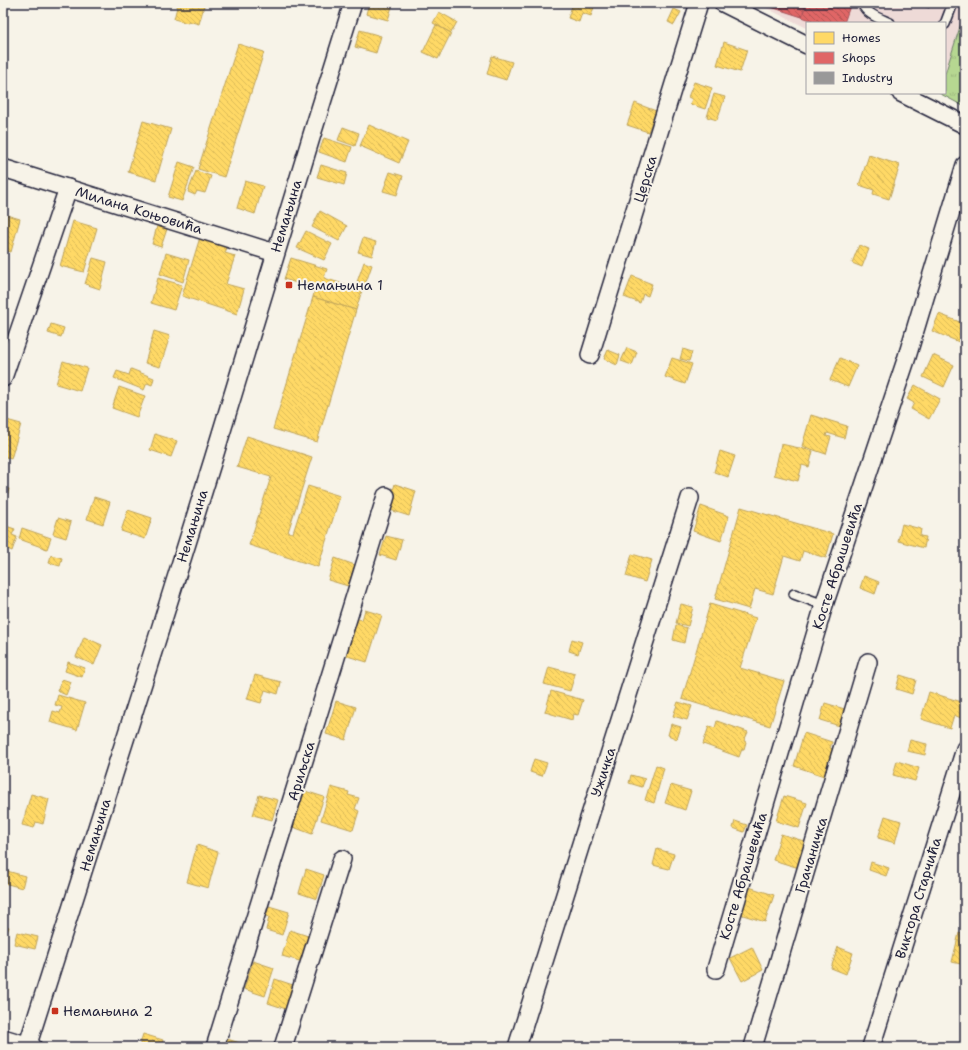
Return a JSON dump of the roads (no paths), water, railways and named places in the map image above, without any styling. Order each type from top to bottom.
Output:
[{"type":"street","name":"Немањина","points":[[29,1046],[213,460],[275,253],[353,3]]},
{"type":"street","name":"Церска","points":[[590,355],[699,3]]},
{"type":"street","points":[[723,3],[806,44]]},
{"type":"street","points":[[903,94],[965,125]]},
{"type":"street","name":"Косте Абрашевића","points":[[716,969],[824,605],[906,360],[965,165]]},
{"type":"street","name":"Милана Коњовића","points":[[3,168],[275,253]]},
{"type":"street","points":[[3,378],[68,188]]},
{"type":"street","name":"Ариљска","points":[[215,1047],[386,496]]},
{"type":"street","name":"Ужичка","points":[[517,1047],[690,498]]},
{"type":"street","name":"Грачаничка","points":[[753,1047],[868,662]]},
{"type":"street","name":"Виктора Старчића","points":[[872,1047],[965,749]]},
{"type":"street","points":[[283,1047],[342,859]]},
{"type":"street","points":[[3,1038],[29,1046]]},
{"type":"lane","points":[[862,3],[864,8],[872,14],[888,22]]},
{"type":"lane","points":[[946,22],[953,3]]},
{"type":"lane","points":[[794,594],[824,605]]},
{"type":"place","name":"Немањина 1","points":[[289,285]]},
{"type":"place","name":"Немањина 2","points":[[55,1011]]}]
